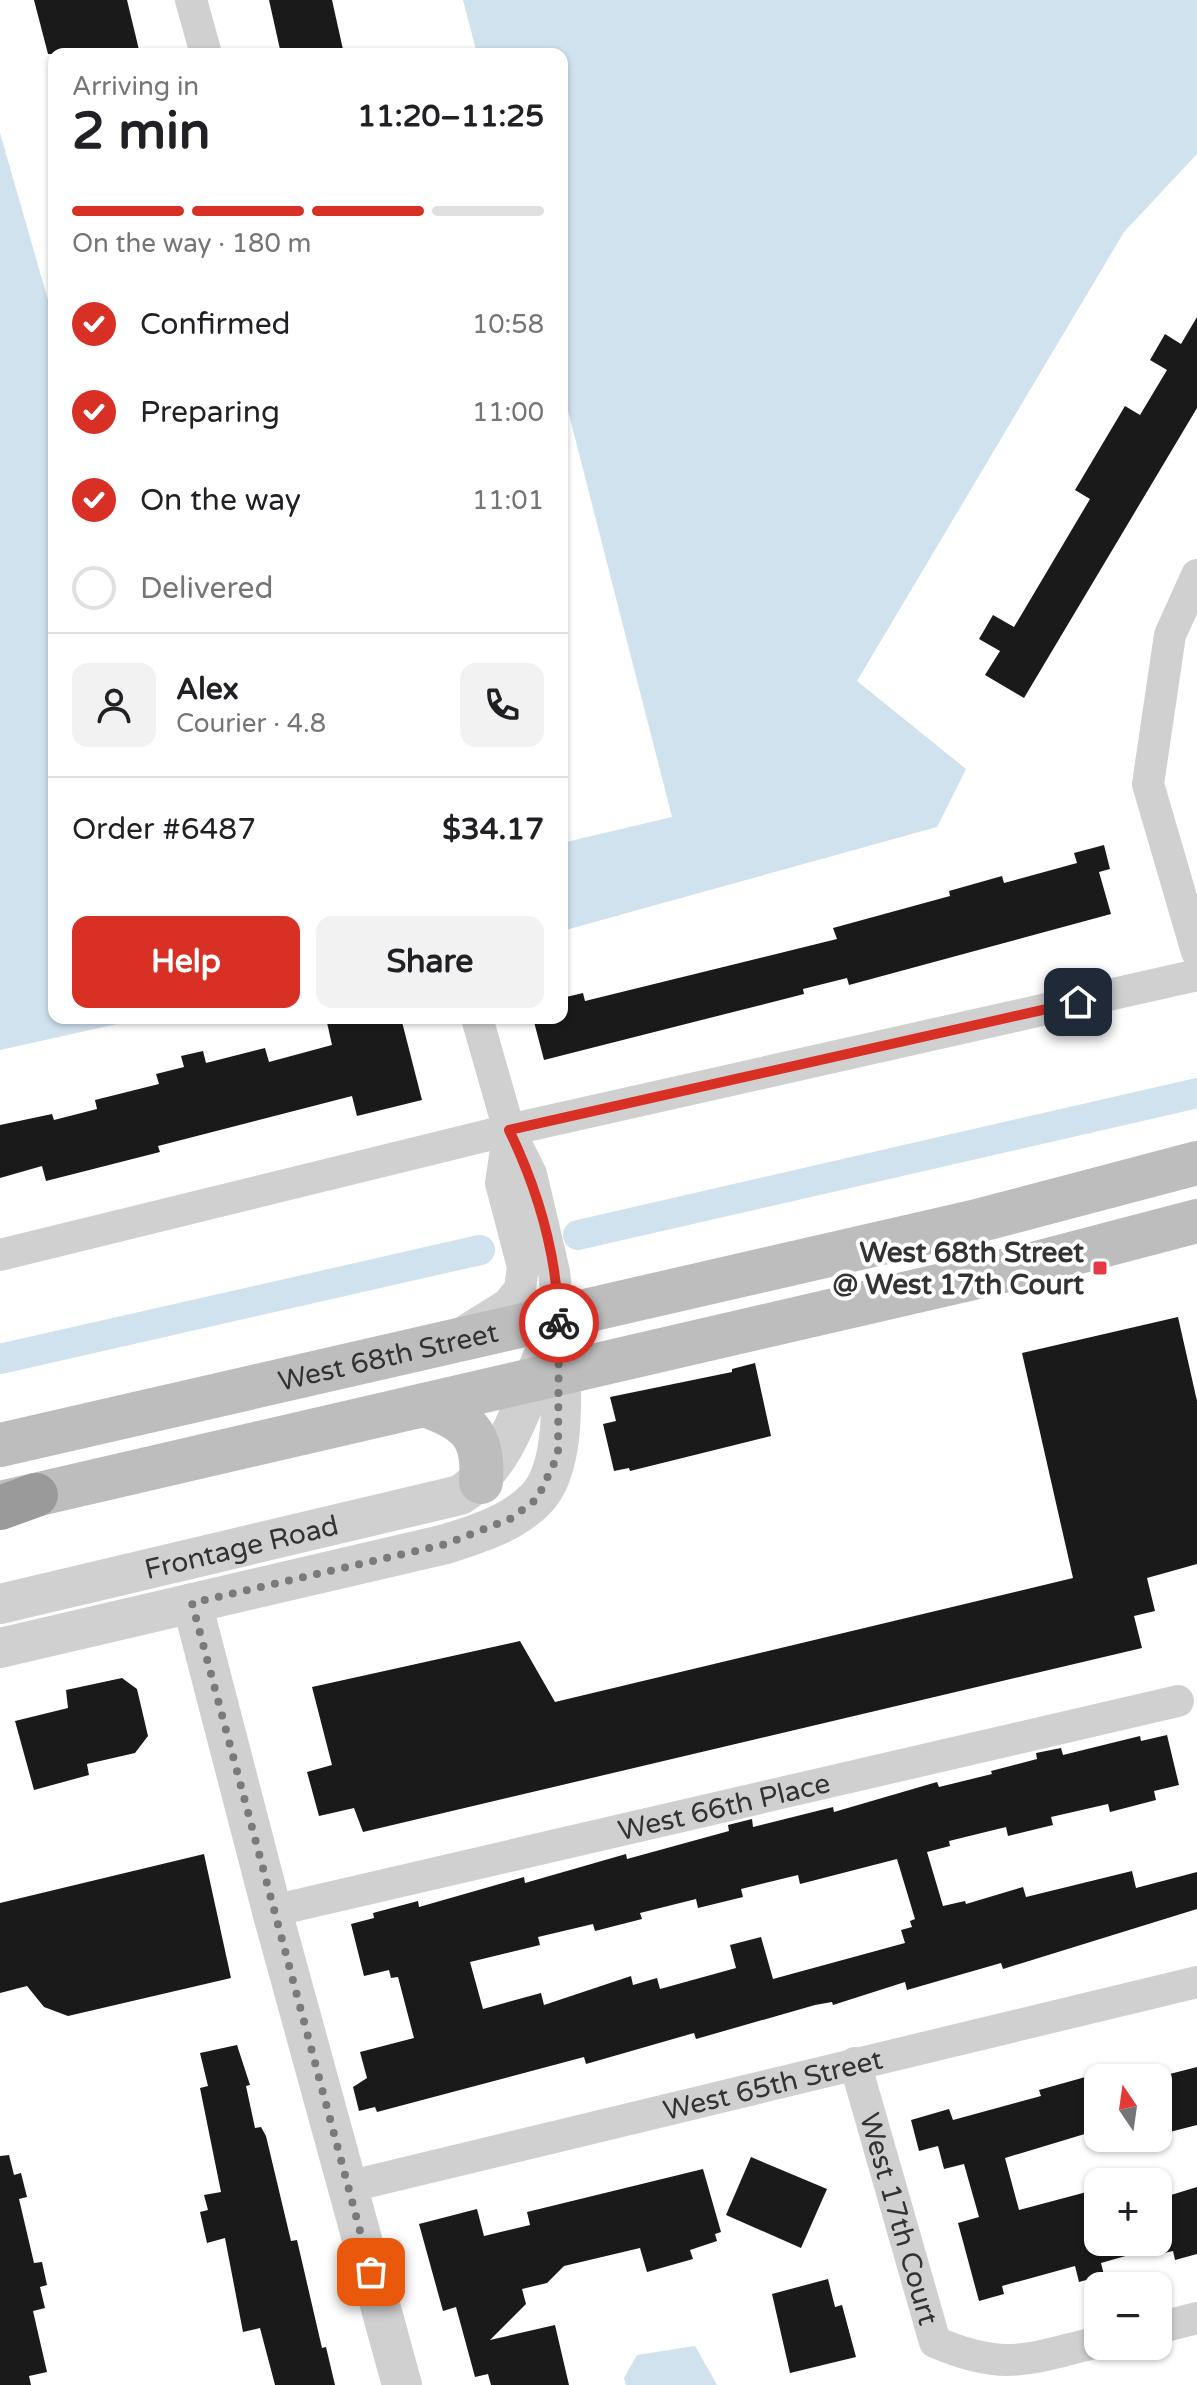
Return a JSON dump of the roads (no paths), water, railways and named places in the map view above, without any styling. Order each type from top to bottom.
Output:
[{"type":"main road","name":"West 68th Street","points":[[0,1445],[973,1222],[1197,1163]]},
{"type":"main road","name":"West 68th Street","points":[[12,1502],[1029,1265],[1197,1221]]},
{"type":"main road","points":[[425,1405],[455,1416],[471,1430],[480,1451],[481,1482]]},
{"type":"street","points":[[191,0],[204,48]]},
{"type":"street","points":[[1197,575],[1170,635],[1148,784],[1197,952]]},
{"type":"street","points":[[0,1255],[509,1130],[1197,975]]},
{"type":"street","points":[[479,1024],[509,1130],[531,1174],[554,1272],[559,1319],[546,1377],[481,1482]]},
{"type":"street","points":[[440,1346],[508,1304],[520,1289],[523,1267],[501,1183],[509,1130]]},
{"type":"street","name":"Frontage Road","points":[[0,1648],[446,1544],[510,1519],[537,1499],[558,1455],[546,1377]]},
{"type":"street","name":"Frontage Road","points":[[0,1604],[442,1501],[481,1482]]},
{"type":"street","points":[[240,1548],[211,1571],[192,1603],[272,1911],[402,2385]]},
{"type":"street","name":"West 66th Place","points":[[272,1911],[1178,1701]]},
{"type":"street","name":"West 65th Street","points":[[347,2187],[1197,1982]]},
{"type":"street","name":"West 17th Court","points":[[855,2063],[935,2342],[967,2356],[1012,2363],[1084,2345]]},
{"type":"street","points":[[1172,2324],[1197,2318]]},
{"type":"water","points":[[463,0],[1197,0],[1197,154],[1124,232],[857,681],[966,769],[937,827],[568,929],[568,842],[672,817],[568,410],[568,48],[475,48]]},
{"type":"water","points":[[0,133],[48,300],[48,1024],[117,1024],[0,1050]]},
{"type":"water","points":[[695,2346],[717,2385],[626,2385],[624,2378],[637,2355]]},
{"type":"waterway","points":[[578,1235],[1197,1093]]},
{"type":"waterway","points":[[0,1359],[480,1250]]},
{"type":"place","name":"West 68th Street @ West 17th Court","points":[[1100,1268]]}]
